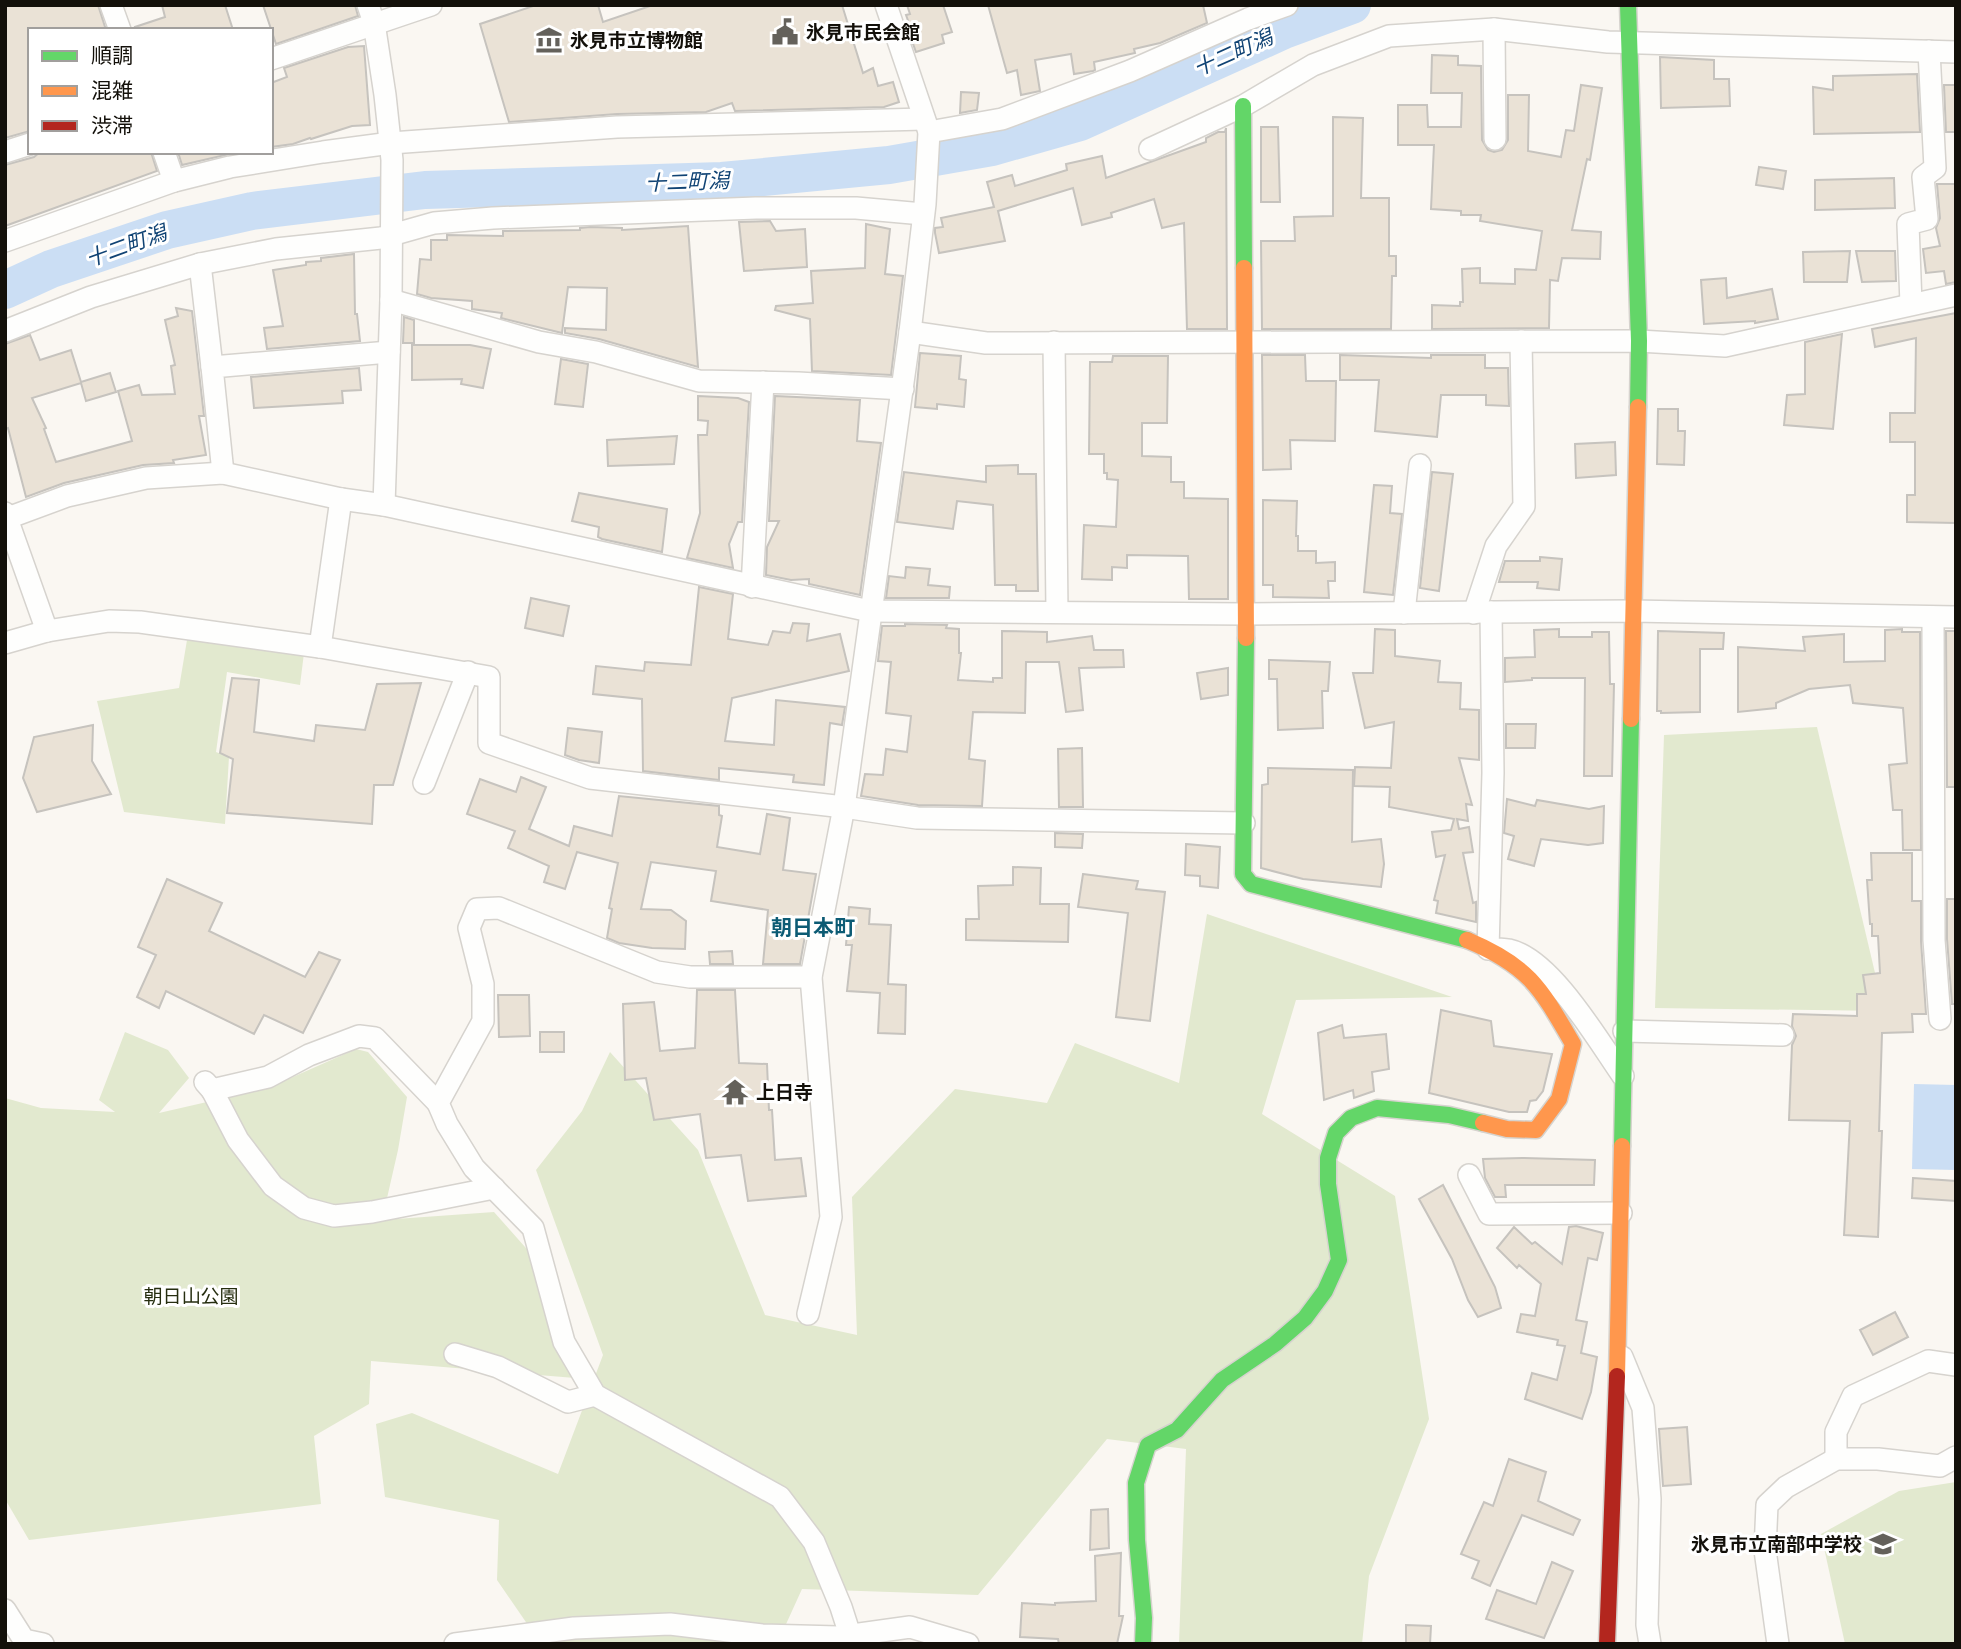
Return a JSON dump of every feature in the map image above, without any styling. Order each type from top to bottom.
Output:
[{"type":"street","points":[[111,5],[119,28]]},
{"type":"street","points":[[273,58],[371,14],[430,5]]},
{"type":"street","points":[[808,1314],[831,1217],[811,977],[844,807],[903,389],[924,209],[927,125],[886,5]]},
{"type":"street","points":[[1607,1644],[1618,1348],[1639,341],[1628,5]]},
{"type":"street","points":[[5,241],[174,181],[230,167],[617,127],[927,125],[950,130],[1002,119],[1130,71],[1280,7]]},
{"type":"street","points":[[371,14],[392,152],[391,300],[384,506]]},
{"type":"street","points":[[1494,29],[1495,139]]},
{"type":"street","points":[[1150,149],[1243,106],[1313,65],[1389,36],[1494,29],[1956,52]]},
{"type":"street","points":[[1910,304],[1908,224],[1927,219],[1923,177],[1935,168],[1929,51]]},
{"type":"street","points":[[1143,1644],[1144,1618],[1137,1540],[1136,1483],[1148,1445],[1177,1430],[1222,1380],[1275,1344],[1305,1318],[1325,1292],[1339,1260],[1328,1184],[1328,1158],[1336,1133],[1350,1118],[1377,1108],[1449,1115],[1507,1129],[1536,1130],[1559,1099],[1573,1044],[1547,1003],[1521,970],[1488,949],[1457,936],[1251,884],[1243,874],[1246,614],[1243,106]]},
{"type":"street","points":[[5,152],[28,145]]},
{"type":"street","points":[[165,154],[174,181]]},
{"type":"street","points":[[5,331],[91,297],[200,264],[435,223],[620,212],[924,209]]},
{"type":"street","points":[[200,264],[223,473]]},
{"type":"street","points":[[910,332],[986,343],[1639,341],[1725,346],[1956,295]]},
{"type":"street","points":[[391,300],[539,342],[596,352],[698,381],[903,389]]},
{"type":"street","points":[[1488,949],[1493,773],[1482,613],[1496,546],[1524,506],[1521,341]]},
{"type":"street","points":[[1054,342],[1057,612]]},
{"type":"street","points":[[212,367],[389,352]]},
{"type":"street","points":[[752,587],[763,382]]},
{"type":"street","points":[[1404,613],[1420,465]]},
{"type":"street","points":[[47,631],[6,517],[68,496],[145,478],[223,473],[870,611],[1246,614],[1632,611],[1956,617]]},
{"type":"street","points":[[320,647],[341,499]]},
{"type":"street","points":[[1933,617],[1934,940],[1940,1019]]},
{"type":"street","points":[[5,643],[47,631],[109,621],[140,622],[320,647],[468,672],[489,677],[489,743],[590,778],[917,818],[1244,823]]},
{"type":"street","points":[[424,783],[468,672]]},
{"type":"street","points":[[438,1102],[483,1021],[483,984],[469,928],[477,909],[499,908],[657,972],[690,977],[811,977]]},
{"type":"street","points":[[1488,949],[1511,951],[1544,970],[1567,996],[1623,1076]]},
{"type":"street","points":[[1624,1031],[1783,1035]]},
{"type":"street","points":[[494,1188],[372,1212],[334,1216],[304,1208],[273,1186],[238,1140],[209,1086],[268,1077],[309,1055],[359,1036],[375,1038],[438,1102],[447,1124],[474,1168],[494,1188],[533,1228],[564,1342],[595,1395],[780,1497],[814,1542],[841,1607],[842,1639]]},
{"type":"street","points":[[1469,1175],[1489,1214],[1621,1213]]},
{"type":"street","points":[[1618,1348],[1643,1408],[1650,1499],[1647,1625],[1650,1644]]},
{"type":"street","points":[[455,1354],[498,1367],[568,1402],[595,1395]]},
{"type":"street","points":[[1836,1460],[1836,1432],[1853,1396],[1928,1361],[1956,1365]]},
{"type":"street","points":[[1778,1644],[1765,1550],[1767,1505],[1786,1487],[1836,1460],[1878,1460],[1941,1466],[1956,1457]]},
{"type":"street","points":[[5,1610],[24,1640],[43,1644]]},
{"type":"street","points":[[455,1644],[574,1628],[670,1624],[762,1635],[842,1639],[910,1627],[968,1644]]},
{"type":"green space","points":[[187,640],[304,653],[300,685],[227,672],[216,752],[229,757],[225,824],[124,812],[97,701],[179,688]]},
{"type":"green space","points":[[1817,727],[1884,1011],[1655,1008],[1664,735]]},
{"type":"green space","points":[[1207,914],[1452,997],[1296,1000],[1262,1114],[1395,1196],[1429,1419],[1369,1576],[1362,1644],[1179,1644],[1186,1449],[1107,1439],[978,1595],[802,1589],[777,1644],[541,1644],[497,1580],[499,1520],[385,1497],[376,1424],[412,1413],[558,1474],[603,1355],[536,1170],[582,1111],[610,1052],[698,1150],[765,1315],[857,1335],[852,1197],[955,1089],[1047,1103],[1075,1043],[1179,1083]]},
{"type":"green space","name":"朝日山公園","points":[[125,1032],[168,1050],[189,1078],[159,1113],[268,1088],[356,1049],[368,1052],[407,1097],[382,1220],[494,1212],[533,1256],[575,1378],[371,1361],[369,1404],[314,1436],[321,1504],[29,1540],[5,1499],[5,1098],[41,1108],[115,1112],[99,1100]]},
{"type":"green space","name":"氷見市立南部中学校","points":[[1956,1482],[1956,1644],[1845,1644],[1821,1534],[1899,1491]]},
{"type":"water","points":[[1914,1084],[1956,1085],[1956,1170],[1912,1169]]},
{"type":"building","points":[[5,5],[98,5],[105,28],[28,28],[28,132],[5,138]]},
{"type":"building","points":[[162,5],[225,5],[232,28],[135,28],[165,17]]},
{"type":"building","points":[[263,5],[355,5],[358,16],[276,44],[273,28],[271,28]]},
{"type":"building","points":[[536,5],[598,5],[603,22],[653,5],[842,5],[863,73],[873,68],[878,86],[893,82],[899,102],[884,107],[735,111],[732,103],[706,112],[617,114],[509,122],[480,24]]},
{"type":"building","points":[[907,5],[943,5],[952,32],[942,35],[944,43],[916,52],[907,27],[910,26],[906,15],[910,14]]},
{"type":"building","points":[[988,5],[1203,5],[1207,23],[1160,43],[1134,49],[1135,53],[1094,62],[1093,71],[1074,74],[1071,54],[1035,60],[1040,91],[1021,95],[1017,70],[1007,73]]},
{"type":"building","points":[[364,46],[370,125],[352,126],[293,144],[273,147],[273,82],[287,77],[284,68],[348,47]]},
{"type":"building","points":[[1432,55],[1458,56],[1458,65],[1481,66],[1482,140],[1488,150],[1494,152],[1502,150],[1508,140],[1508,95],[1529,95],[1528,151],[1561,157],[1566,130],[1574,131],[1581,85],[1602,88],[1590,160],[1587,159],[1572,230],[1601,232],[1600,259],[1562,258],[1558,281],[1550,280],[1549,328],[1432,329],[1432,305],[1460,306],[1460,302],[1463,302],[1462,269],[1480,268],[1480,283],[1515,284],[1515,269],[1536,270],[1542,231],[1480,221],[1481,215],[1461,215],[1461,211],[1431,209],[1434,145],[1398,145],[1398,105],[1427,105],[1428,127],[1461,127],[1462,93],[1431,93]]},
{"type":"building","points":[[1660,57],[1714,60],[1714,79],[1729,79],[1730,106],[1661,108]]},
{"type":"building","points":[[1917,74],[1920,132],[1814,134],[1813,87],[1833,90],[1833,76]]},
{"type":"building","points":[[1944,85],[1956,85],[1956,132],[1946,132]]},
{"type":"building","points":[[961,92],[979,93],[977,110],[960,113]]},
{"type":"building","points":[[1333,117],[1363,118],[1361,198],[1389,198],[1389,256],[1396,256],[1396,276],[1392,276],[1391,329],[1262,329],[1261,241],[1295,241],[1294,217],[1333,216]]},
{"type":"building","points":[[1261,127],[1278,127],[1280,202],[1261,202]]},
{"type":"building","points":[[1226,128],[1227,329],[1187,329],[1184,223],[1162,228],[1154,199],[1111,213],[1112,217],[1082,225],[1073,188],[998,211],[1005,241],[939,253],[935,228],[943,227],[941,218],[994,207],[987,182],[1012,175],[1015,186],[1067,170],[1066,164],[1102,156],[1106,178],[1206,142],[1206,138],[1218,132],[1225,132]]},
{"type":"building","points":[[38,154],[152,154],[157,171],[5,226],[5,165]]},
{"type":"building","points":[[179,154],[230,154],[182,165]]},
{"type":"building","points":[[1759,167],[1786,171],[1783,189],[1756,185]]},
{"type":"building","points":[[1894,178],[1895,208],[1815,210],[1815,180]]},
{"type":"building","points":[[1937,184],[1956,184],[1956,282],[1946,284],[1944,271],[1926,273],[1923,249],[1940,246],[1936,228],[1940,218]]},
{"type":"building","points":[[770,221],[776,231],[805,229],[807,267],[744,271],[739,222]]},
{"type":"building","points":[[866,224],[890,229],[885,274],[903,276],[891,375],[812,371],[810,319],[775,310],[776,306],[813,303],[811,271],[865,268]]},
{"type":"building","points":[[688,226],[698,367],[599,339],[565,333],[565,328],[606,330],[607,288],[568,287],[562,333],[501,318],[502,313],[472,309],[472,301],[431,298],[417,294],[420,259],[431,260],[431,240],[447,240],[447,235],[503,236],[503,231],[580,230],[590,227],[622,230]]},
{"type":"building","points":[[1850,251],[1847,282],[1804,282],[1803,252]]},
{"type":"building","points":[[1856,251],[1895,251],[1896,281],[1862,282]]},
{"type":"building","points":[[354,254],[355,314],[360,341],[267,349],[264,328],[283,326],[273,270],[306,265],[306,262],[321,261],[321,258]]},
{"type":"building","points":[[1726,278],[1727,298],[1772,289],[1778,319],[1755,323],[1704,324],[1701,280]]},
{"type":"building","points":[[176,308],[192,311],[204,416],[199,416],[206,455],[173,460],[174,463],[143,465],[64,483],[26,497],[8,428],[5,429],[5,344],[30,335],[40,360],[71,350],[81,382],[110,373],[116,392],[86,401],[81,383],[32,398],[46,428],[44,429],[56,462],[132,441],[118,391],[139,385],[142,395],[175,394],[171,366],[175,365],[165,320],[178,316]]},
{"type":"building","points":[[1956,313],[1956,523],[1907,522],[1907,495],[1915,495],[1915,442],[1890,442],[1890,413],[1915,413],[1916,338],[1875,347],[1872,329]]},
{"type":"building","points":[[404,317],[414,320],[414,343],[403,343]]},
{"type":"building","points":[[1842,334],[1833,429],[1784,425],[1787,395],[1805,394],[1805,342]]},
{"type":"building","points":[[412,345],[470,345],[491,349],[483,388],[461,384],[462,379],[412,380]]},
{"type":"building","points":[[920,353],[961,356],[959,379],[966,380],[964,407],[937,404],[937,409],[915,407]]},
{"type":"building","points":[[1262,355],[1305,355],[1306,381],[1336,381],[1335,441],[1290,440],[1291,469],[1263,470]]},
{"type":"building","points":[[1340,355],[1431,358],[1431,355],[1485,355],[1485,368],[1508,368],[1509,406],[1486,405],[1486,395],[1441,395],[1437,437],[1375,431],[1379,380],[1340,380]]},
{"type":"building","points":[[1113,356],[1168,356],[1167,423],[1142,423],[1142,456],[1171,457],[1171,482],[1184,482],[1184,498],[1228,499],[1228,599],[1189,599],[1188,556],[1127,555],[1127,568],[1112,567],[1112,580],[1082,579],[1084,525],[1116,527],[1118,480],[1107,479],[1107,473],[1104,473],[1104,454],[1089,454],[1090,362],[1112,362]]},
{"type":"building","points":[[561,359],[588,364],[583,407],[555,404]]},
{"type":"building","points":[[359,368],[361,390],[342,391],[343,403],[254,408],[251,377]]},
{"type":"building","points":[[698,396],[738,398],[749,402],[742,522],[738,522],[729,544],[733,568],[687,558],[700,513],[698,435],[707,435],[708,421],[698,420]]},
{"type":"building","points":[[775,396],[860,400],[857,441],[881,443],[860,595],[809,584],[809,579],[791,580],[766,575],[767,547],[779,521],[769,521]]},
{"type":"building","points":[[1658,409],[1678,409],[1678,431],[1685,431],[1684,465],[1657,464]]},
{"type":"building","points":[[677,436],[674,464],[608,466],[607,440]]},
{"type":"building","points":[[1615,442],[1616,475],[1576,478],[1575,444]]},
{"type":"building","points":[[1018,465],[1018,474],[1036,474],[1038,591],[1016,591],[1016,585],[995,585],[993,505],[957,501],[953,529],[897,522],[904,472],[986,482],[986,466]]},
{"type":"building","points":[[1432,472],[1453,474],[1439,591],[1420,588]]},
{"type":"building","points":[[1374,485],[1392,486],[1390,513],[1402,514],[1393,595],[1364,592]]},
{"type":"building","points":[[579,493],[667,509],[662,552],[602,539],[598,537],[599,527],[572,521]]},
{"type":"building","points":[[1263,500],[1297,501],[1298,551],[1316,551],[1316,563],[1335,562],[1335,581],[1328,581],[1329,598],[1273,597],[1273,585],[1263,585]]},
{"type":"building","points":[[1540,557],[1562,559],[1559,590],[1537,588],[1538,582],[1499,582],[1505,561],[1540,561]]},
{"type":"building","points":[[906,567],[930,569],[928,585],[950,587],[949,598],[886,598],[889,576],[905,578]]},
{"type":"building","points":[[699,587],[733,594],[728,639],[768,645],[773,631],[790,633],[793,623],[809,624],[807,641],[840,634],[849,671],[732,698],[725,741],[774,745],[776,700],[845,707],[842,725],[830,723],[824,785],[793,782],[794,775],[719,768],[719,780],[643,771],[642,699],[593,694],[596,666],[644,671],[645,662],[691,665]]},
{"type":"building","points":[[531,598],[569,606],[563,636],[525,628]]},
{"type":"building","points":[[947,625],[946,628],[959,629],[961,653],[958,680],[993,682],[993,678],[1002,678],[1002,631],[1047,632],[1047,642],[1092,636],[1094,650],[1123,650],[1124,667],[1079,668],[1083,710],[1066,712],[1059,662],[1026,662],[1025,713],[973,712],[969,759],[985,761],[982,806],[918,805],[861,796],[865,774],[883,775],[886,749],[907,752],[911,716],[886,713],[891,662],[878,661],[882,626]]},
{"type":"building","points":[[1375,629],[1395,630],[1395,656],[1440,661],[1438,682],[1461,683],[1460,709],[1479,710],[1479,760],[1459,758],[1472,805],[1466,804],[1468,821],[1457,819],[1459,829],[1469,827],[1473,852],[1463,853],[1473,903],[1476,902],[1476,922],[1436,913],[1438,901],[1434,900],[1445,855],[1436,857],[1432,832],[1451,830],[1454,819],[1389,807],[1390,787],[1354,786],[1355,767],[1391,768],[1394,722],[1365,728],[1353,673],[1373,673]]},
{"type":"building","points":[[1559,629],[1559,637],[1592,637],[1592,632],[1609,632],[1610,684],[1614,684],[1612,776],[1584,776],[1585,678],[1532,678],[1505,682],[1505,658],[1535,657],[1534,630]]},
{"type":"building","points":[[1902,629],[1902,632],[1920,632],[1921,850],[1903,850],[1902,810],[1893,810],[1889,765],[1907,763],[1903,708],[1853,703],[1850,685],[1809,689],[1776,703],[1776,708],[1738,712],[1738,647],[1805,651],[1803,637],[1844,634],[1844,662],[1885,661],[1885,630]]},
{"type":"building","points":[[1658,631],[1724,633],[1723,649],[1700,649],[1700,712],[1657,711]]},
{"type":"building","points":[[1946,631],[1956,631],[1956,787],[1947,787]]},
{"type":"building","points":[[1269,660],[1330,662],[1328,691],[1322,691],[1323,728],[1278,730],[1277,679],[1269,679]]},
{"type":"building","points":[[1228,668],[1228,695],[1201,699],[1197,673]]},
{"type":"building","points":[[232,678],[259,680],[254,732],[314,741],[316,725],[365,730],[377,684],[421,683],[393,785],[374,785],[372,824],[227,813],[233,759],[220,753]]},
{"type":"building","points":[[1506,724],[1536,724],[1535,748],[1506,748]]},
{"type":"building","points":[[93,725],[92,761],[111,794],[37,812],[23,778],[34,737]]},
{"type":"building","points":[[568,728],[602,732],[599,763],[565,755]]},
{"type":"building","points":[[1082,748],[1083,807],[1059,807],[1058,749]]},
{"type":"building","points":[[1268,768],[1353,770],[1352,842],[1381,839],[1384,864],[1381,887],[1303,879],[1261,868],[1262,785],[1268,784]]},
{"type":"building","points":[[521,777],[546,787],[529,829],[569,846],[574,826],[612,836],[619,796],[719,806],[719,815],[722,816],[717,847],[760,854],[767,814],[790,818],[783,870],[816,874],[800,964],[763,964],[768,910],[711,901],[716,871],[651,862],[641,909],[671,910],[686,921],[685,949],[652,948],[619,943],[607,938],[612,909],[609,908],[618,863],[577,852],[565,889],[544,882],[549,866],[508,848],[515,831],[467,814],[480,779],[516,792]]},
{"type":"building","points":[[1507,799],[1535,806],[1537,800],[1589,809],[1604,806],[1603,843],[1588,845],[1541,839],[1534,866],[1508,859],[1514,836],[1504,833]]},
{"type":"building","points":[[1055,833],[1083,834],[1082,848],[1055,847]]},
{"type":"building","points":[[1186,844],[1220,847],[1218,888],[1200,886],[1200,876],[1185,875]]},
{"type":"building","points":[[1871,853],[1912,853],[1912,901],[1921,901],[1926,1014],[1912,1014],[1913,1032],[1882,1033],[1878,1237],[1844,1235],[1850,1121],[1789,1120],[1792,1045],[1796,1036],[1792,1026],[1793,1014],[1857,1016],[1857,994],[1866,994],[1863,975],[1880,973],[1878,936],[1872,936],[1870,924],[1867,880],[1872,880]]},
{"type":"building","points":[[1013,867],[1041,868],[1040,904],[1069,904],[1068,942],[966,940],[966,919],[979,919],[978,886],[1013,885]]},
{"type":"building","points":[[1083,874],[1138,881],[1136,889],[1165,892],[1150,1021],[1116,1017],[1128,913],[1078,907]]},
{"type":"building","points":[[167,879],[222,903],[209,931],[305,977],[319,952],[340,960],[303,1033],[264,1015],[254,1034],[166,991],[159,1008],[137,997],[156,955],[138,947]]},
{"type":"building","points":[[1947,899],[1956,899],[1956,1004],[1952,1004]]},
{"type":"building","points":[[849,907],[870,909],[869,924],[891,925],[888,984],[906,985],[905,1034],[878,1033],[880,993],[847,991],[852,945],[846,945]]},
{"type":"building","points":[[732,951],[733,964],[710,964],[709,952]]},
{"type":"building","points":[[697,990],[735,990],[739,1063],[767,1064],[775,1160],[801,1158],[806,1196],[748,1201],[741,1155],[706,1158],[700,1114],[654,1120],[646,1078],[625,1080],[623,1004],[654,1002],[660,1051],[695,1048]]},
{"type":"building","points":[[498,995],[529,995],[530,1036],[499,1037]]},
{"type":"building","points":[[1441,1010],[1491,1021],[1494,1046],[1552,1054],[1543,1091],[1536,1100],[1530,1101],[1527,1112],[1509,1112],[1429,1093]]},
{"type":"building","points":[[1342,1025],[1344,1038],[1386,1034],[1389,1069],[1372,1072],[1374,1091],[1354,1098],[1353,1090],[1324,1100],[1318,1033]]},
{"type":"building","points":[[540,1032],[564,1032],[564,1052],[540,1052]]},
{"type":"building","points":[[1483,1159],[1595,1160],[1594,1185],[1505,1185],[1506,1197],[1495,1197],[1485,1178]]},
{"type":"building","points":[[1913,1178],[1956,1181],[1956,1201],[1912,1198]]},
{"type":"building","points":[[1443,1185],[1495,1287],[1501,1308],[1478,1317],[1468,1300],[1452,1259],[1419,1199]]},
{"type":"building","points":[[1576,1226],[1603,1233],[1597,1260],[1588,1258],[1576,1320],[1587,1322],[1581,1353],[1597,1357],[1591,1392],[1582,1419],[1525,1399],[1532,1373],[1557,1380],[1565,1346],[1557,1345],[1558,1340],[1517,1332],[1521,1314],[1535,1316],[1541,1284],[1519,1265],[1517,1268],[1497,1248],[1514,1227],[1532,1244],[1535,1242],[1562,1264],[1569,1227]]},
{"type":"building","points":[[1895,1312],[1908,1337],[1873,1355],[1860,1330]]},
{"type":"building","points":[[1687,1427],[1691,1484],[1663,1486],[1659,1429]]},
{"type":"building","points":[[1509,1459],[1546,1472],[1538,1501],[1580,1520],[1573,1535],[1522,1515],[1490,1586],[1472,1578],[1479,1561],[1461,1554],[1484,1502],[1493,1506]]},
{"type":"building","points":[[1108,1509],[1109,1548],[1090,1550],[1091,1510]]},
{"type":"building","points":[[1121,1553],[1119,1616],[1123,1616],[1117,1644],[1059,1644],[1058,1639],[1020,1637],[1022,1603],[1055,1605],[1096,1601],[1095,1556]]},
{"type":"building","points":[[1552,1562],[1573,1571],[1544,1638],[1486,1619],[1497,1590],[1536,1604]]},
{"type":"building","points":[[1406,1625],[1431,1626],[1430,1644],[1406,1644]]},
{"type":"waterway","name":"十二町潟","points":[[5,290],[51,269],[167,230],[252,211],[425,190],[722,181],[889,165],[992,147],[1080,122],[1284,30],[1352,5]]},
{"type":"traffic: fast","points":[[1628,5],[1639,341],[1638,407]]},
{"type":"traffic: fast","points":[[1243,106],[1244,268]]},
{"type":"traffic: fast","points":[[1246,638],[1243,874],[1251,884],[1467,940]]},
{"type":"traffic: fast","points":[[1622,1146],[1631,719]]},
{"type":"traffic: fast","points":[[1143,1644],[1144,1618],[1137,1540],[1136,1483],[1148,1445],[1177,1430],[1222,1380],[1275,1344],[1305,1318],[1325,1291],[1339,1260],[1328,1184],[1328,1158],[1336,1133],[1351,1118],[1377,1108],[1449,1115],[1483,1123]]},
{"type":"traffic: slow","points":[[1244,268],[1246,638]]},
{"type":"traffic: slow","points":[[1631,719],[1638,407]]},
{"type":"traffic: slow","points":[[1467,940],[1505,959],[1531,980],[1573,1044],[1559,1099],[1536,1130],[1507,1129],[1483,1123]]},
{"type":"traffic: slow","points":[[1617,1376],[1622,1146]]},
{"type":"traffic: jam","points":[[1607,1644],[1617,1376]]},
{"type":"place","name":"氷見市民会館","points":[[785,32]]},
{"type":"place","name":"氷見市立博物館","points":[[549,40]]},
{"type":"place","name":"上日寺","points":[[735,1092]]},
{"type":"place","name":"氷見市立南部中学校","points":[[1883,1544]]},
{"type":"district","name":"朝日本町","points":[[813,928]]}]
